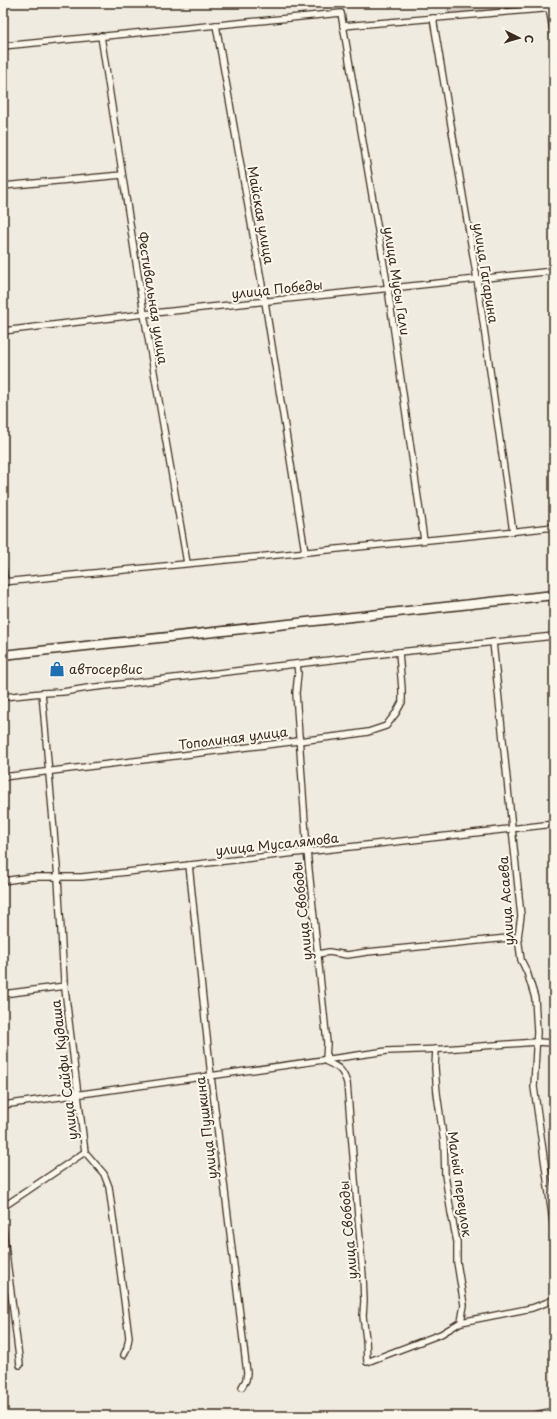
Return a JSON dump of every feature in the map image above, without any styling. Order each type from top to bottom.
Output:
[{"type":"main road","points":[[3,655],[554,595]]},
{"type":"street","points":[[3,46],[341,13],[343,26],[551,8],[554,36]]},
{"type":"street","name":"улица Гагарина","points":[[433,18],[477,279],[514,532]]},
{"type":"street","name":"Майская улица","points":[[216,25],[265,302],[305,552]]},
{"type":"street","name":"улица Мусы Гали","points":[[343,26],[388,289],[424,540]]},
{"type":"street","name":"Фестивальная улица","points":[[101,36],[144,314],[187,563]]},
{"type":"street","points":[[3,186],[122,176]]},
{"type":"street","name":"улица Победы","points":[[3,331],[144,314],[554,271]]},
{"type":"street","points":[[3,569],[4,582],[554,527]]},
{"type":"street","points":[[3,697],[63,692],[399,652],[554,636]]},
{"type":"street","name":"улица Асаева","points":[[493,642],[521,916],[518,937],[521,960],[527,972],[535,998],[536,1042],[534,1087],[554,1229]]},
{"type":"street","name":"Тополиная улица","points":[[3,777],[368,732],[386,726],[402,702],[399,652]]},
{"type":"street","name":"улица Свободы","points":[[297,664],[298,673],[296,693],[299,741],[327,1043],[324,1060],[343,1073],[346,1083],[361,1239],[364,1301],[363,1316],[367,1362],[441,1334],[461,1322]]},
{"type":"street","name":"улица Сайфи Кудаша","points":[[42,693],[58,878],[65,986],[85,1152],[104,1174],[109,1187],[129,1337],[124,1355]]},
{"type":"street","name":"улица Мусалямова","points":[[3,881],[31,877],[82,877],[554,824]]},
{"type":"street","name":"улица Пушкина","points":[[189,864],[211,1076],[247,1373],[246,1380],[242,1387]]},
{"type":"street","points":[[318,954],[329,952],[347,955],[518,937]]},
{"type":"street","points":[[3,994],[65,986]]},
{"type":"street","points":[[3,1105],[388,1051],[536,1042],[554,1043]]},
{"type":"street","name":"Малый переулок","points":[[436,1049],[437,1093],[444,1143],[445,1175],[457,1242],[457,1262],[464,1305],[461,1322]]},
{"type":"street","points":[[3,1207],[85,1152]]},
{"type":"street","points":[[3,1229],[20,1365]]},
{"type":"street","points":[[461,1322],[526,1309],[554,1299]]},
{"type":"street","points":[[530,1416],[554,1411]]},
{"type":"shaded area","points":[[464,3],[536,3],[532,6],[451,14],[448,11],[449,7]]},
{"type":"place","name":"автосервис","points":[[57,669]]}]
